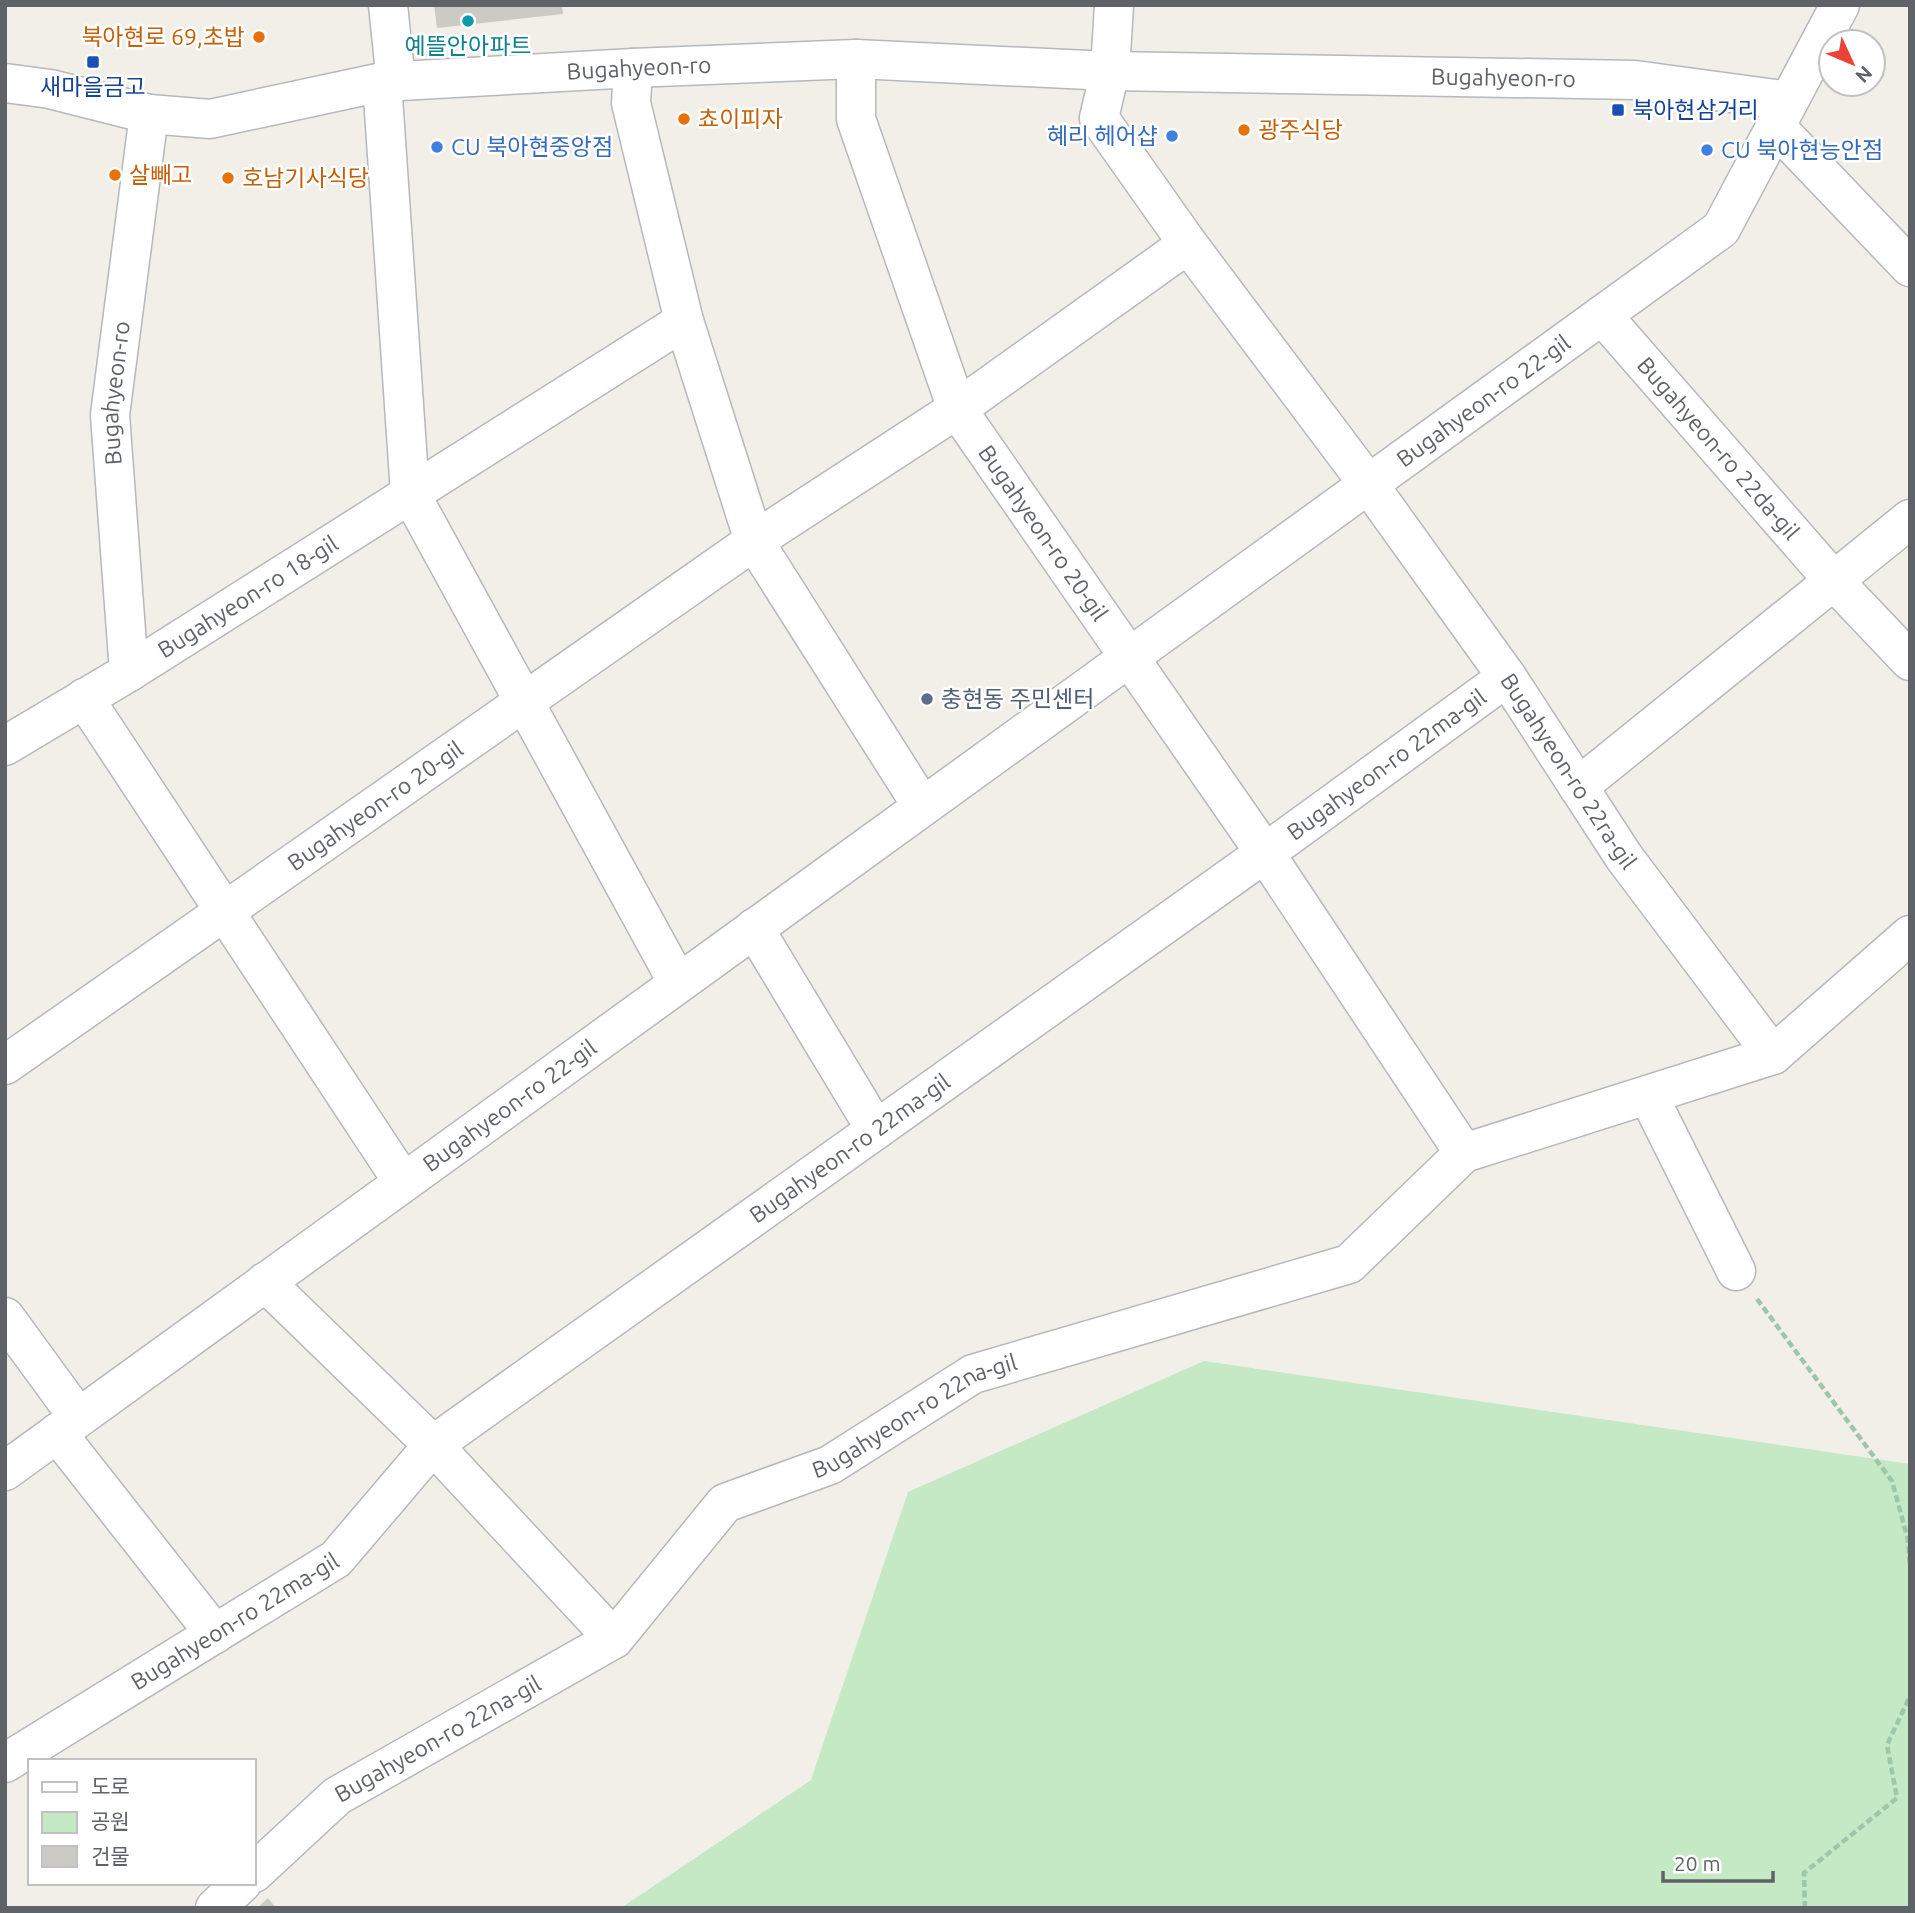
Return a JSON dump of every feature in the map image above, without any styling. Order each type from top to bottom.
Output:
[{"type":"street","points":[[388,5],[389,82],[410,493],[678,983]]},
{"type":"street","points":[[1114,5],[1110,71],[1099,118],[1188,244],[1369,485]]},
{"type":"street","points":[[1840,5],[1782,114],[1910,267]]},
{"type":"street","points":[[856,59],[856,119],[957,409]]},
{"type":"street","name":"Bugahyeon-ro","points":[[5,83],[50,89],[149,114],[210,119],[389,82],[856,59],[1110,71],[1635,80],[1782,114]]},
{"type":"street","points":[[633,68],[631,103],[684,321],[754,541],[922,806]]},
{"type":"street","name":"Bugahyeon-ro","points":[[129,672],[110,415],[149,114]]},
{"type":"street","name":"Bugahyeon-ro 22-gil","points":[[5,1471],[1721,229],[1782,114]]},
{"type":"street","name":"Bugahyeon-ro 20-gil","points":[[5,1065],[754,541],[957,409],[1188,244]]},
{"type":"street","name":"Bugahyeon-ro 22da-gil","points":[[1602,315],[1833,580],[1910,661]]},
{"type":"street","name":"Bugahyeon-ro 18-gil","points":[[5,746],[129,672],[684,321]]},
{"type":"street","name":"Bugahyeon-ro 20-gil","points":[[957,409],[1130,657]]},
{"type":"street","name":"Bugahyeon-ro 22ra-gil","points":[[1369,485],[1507,677],[1624,856],[1773,1055]]},
{"type":"street","points":[[1578,786],[1910,519]]},
{"type":"street","points":[[1130,657],[1265,853]]},
{"type":"street","name":"Bugahyeon-ro 22ma-gil","points":[[5,1763],[336,1559],[433,1445],[1265,853],[1507,677]]},
{"type":"street","points":[[84,698],[403,1182]]},
{"type":"street","name":"Bugahyeon-ro 22ma-gil","points":[[1265,853],[1464,1153]]},
{"type":"street","points":[[754,928],[876,1130]]},
{"type":"street","name":"Bugahyeon-ro 22na-gil","points":[[256,1871],[337,1796],[614,1639],[725,1503],[830,1465],[973,1374],[1349,1264],[1464,1153],[1773,1055],[1910,935]]},
{"type":"street","points":[[1648,1095],[1736,1271]]},
{"type":"street","points":[[265,1282],[433,1445],[614,1639]]},
{"type":"street","points":[[5,1317],[67,1425],[215,1634]]},
{"type":"street","points":[[215,1908],[240,1885]]},
{"type":"path","points":[[1736,1271],[1892,1481],[1908,1540],[1910,1566]]},
{"type":"path","points":[[1805,1908],[1804,1873],[1897,1798],[1887,1745],[1910,1696]]},
{"type":"green space","points":[[1204,1361],[1910,1464],[1910,1908],[621,1908],[811,1780],[908,1492]]},
{"type":"building","name":"예뜰안아파트","points":[[434,5],[562,5],[563,14],[437,28]]},
{"type":"building","points":[[268,1898],[276,1908],[257,1908]]},
{"type":"place","name":"예뜰안아파트","points":[[468,21]]},
{"type":"place","name":"북아현로 69,초밥","points":[[259,37]]},
{"type":"place","name":"새마을금고","points":[[93,62]]},
{"type":"place","name":"북아현삼거리","points":[[1618,110]]},
{"type":"place","name":"쵸이피자","points":[[684,119]]},
{"type":"place","name":"광주식당","points":[[1244,130]]},
{"type":"place","name":"혜리 헤어샵","points":[[1172,136]]},
{"type":"place","name":"CU 북아현중앙점","points":[[437,147]]},
{"type":"place","name":"CU 북아현능안점","points":[[1707,150]]},
{"type":"place","name":"살빼고","points":[[115,175]]},
{"type":"place","name":"호남기사식당","points":[[228,178]]},
{"type":"place","name":"충현동 주민센터","points":[[927,699]]}]
